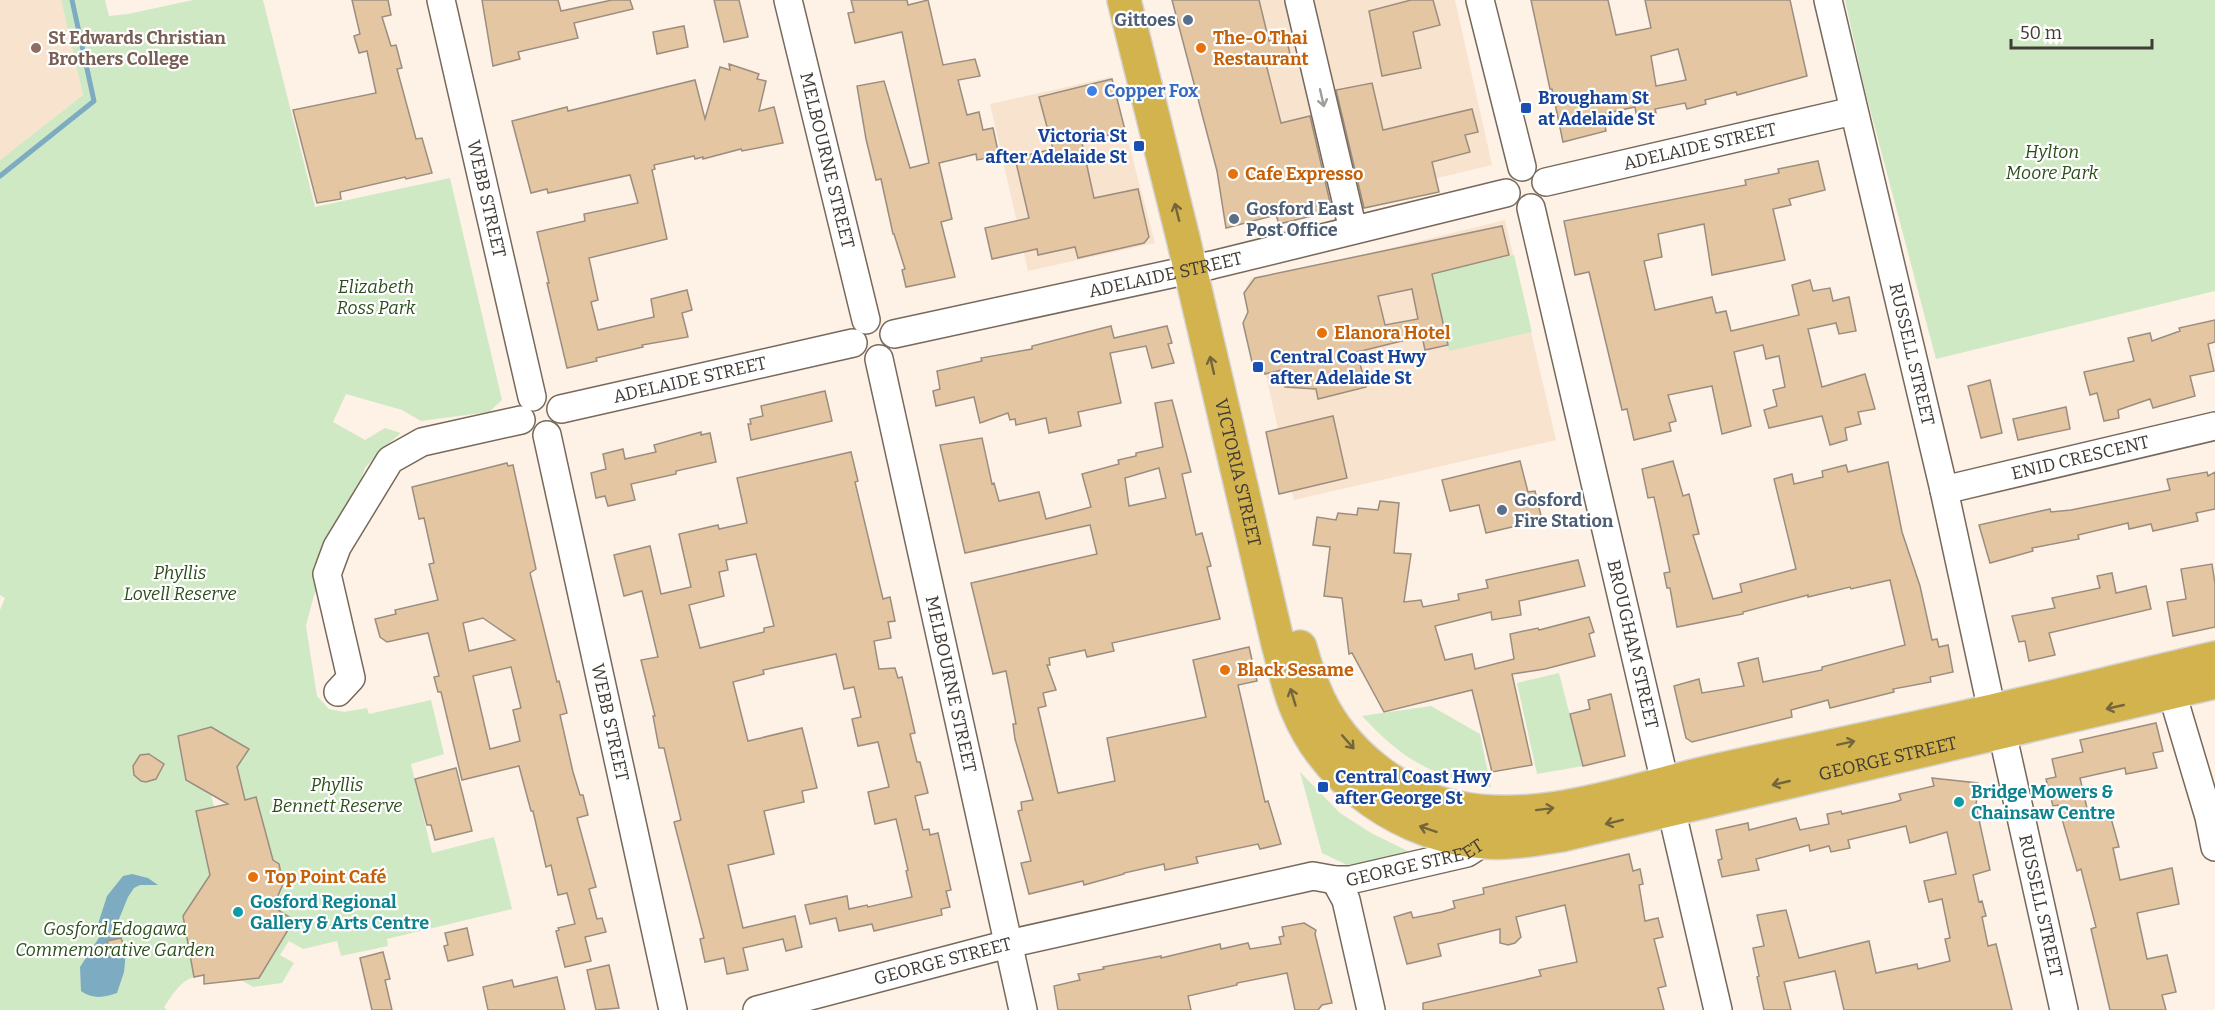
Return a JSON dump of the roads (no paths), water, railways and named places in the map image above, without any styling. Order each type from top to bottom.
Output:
[{"type":"highway","name":"VICTORIA STREET","points":[[1124,0],[1201,267]]},
{"type":"highway","name":"VICTORIA STREET","points":[[1148,0],[1278,644],[1297,709],[1323,753],[1343,777],[1374,803],[1412,823],[1445,835],[1486,827]]},
{"type":"highway","name":"GEORGE STREET","points":[[2168,682],[2215,658]]},
{"type":"highway","name":"GEORGE STREET","points":[[1486,827],[1518,812],[1668,795],[2168,682],[2215,682]]},
{"type":"street","name":"WEBB STREET","points":[[441,0],[526,408]]},
{"type":"street","name":"MELBOURNE STREET","points":[[788,0],[866,320]]},
{"type":"street","points":[[1299,0],[1353,230]]},
{"type":"street","points":[[1480,0],[1522,168]]},
{"type":"street","name":"RUSSELL STREET","points":[[1828,0],[2064,1010]]},
{"type":"street","name":"ADELAIDE STREET","points":[[1546,182],[1853,111]]},
{"type":"street","points":[[1522,168],[1540,172],[1546,182],[1542,201],[1531,208],[1518,207],[1513,204],[1506,193],[1505,186],[1510,174],[1522,168]]},
{"type":"street","name":"ADELAIDE STREET","points":[[894,333],[1201,267],[1506,193]]},
{"type":"street","name":"BROUGHAM STREET","points":[[1531,208],[1718,1010]]},
{"type":"street","points":[[873,318],[886,322],[894,333],[893,347],[879,359],[866,358],[856,350],[853,343],[854,332],[866,320],[873,318]]},
{"type":"street","name":"ADELAIDE STREET","points":[[561,410],[853,343]]},
{"type":"street","name":"MELBOURNE STREET","points":[[879,359],[1023,1010]]},
{"type":"street","points":[[338,692],[351,678],[327,574],[337,547],[390,460],[422,442],[526,408],[543,395],[549,396],[558,404],[561,410],[561,422],[547,435],[533,434],[528,431],[526,408]]},
{"type":"street","name":"ENID CRESCENT","points":[[1944,489],[2215,426]]},
{"type":"street","name":"WEBB STREET","points":[[547,435],[673,1010]]},
{"type":"street","points":[[2168,682],[2212,816],[2215,847]]},
{"type":"street","name":"GEORGE STREET","points":[[757,1010],[1008,944],[1313,876],[1350,880],[1467,853],[1486,827]]},
{"type":"street","points":[[1335,880],[1346,900],[1371,1010]]},
{"type":"water","points":[[132,874],[148,878],[158,885],[140,885],[134,888],[117,924],[121,938],[107,941],[111,956],[126,952],[124,972],[117,993],[103,997],[89,995],[81,991],[80,967],[102,933],[98,924],[107,896],[123,876]]},
{"type":"waterway","points":[[0,176],[94,101],[72,0]]},
{"type":"place","name":"Gittoes","points":[[1188,20]]},
{"type":"place","name":"St Edwards Christian Brothers College","points":[[36,48]]},
{"type":"place","name":"The-O Thai Restaurant","points":[[1201,48]]},
{"type":"place","name":"Copper Fox","points":[[1092,91]]},
{"type":"place","name":"Brougham St at Adelaide St","points":[[1526,108]]},
{"type":"place","name":"Victoria St after Adelaide St","points":[[1139,146]]},
{"type":"place","name":"Cafe Expresso","points":[[1233,174]]},
{"type":"place","name":"Gosford East Post Office","points":[[1234,219]]},
{"type":"place","name":"Elanora Hotel","points":[[1322,333]]},
{"type":"place","name":"Central Coast Hwy after Adelaide St","points":[[1258,367]]},
{"type":"place","name":"Gosford Fire Station","points":[[1502,510]]},
{"type":"place","name":"Black Sesame","points":[[1225,670]]},
{"type":"place","name":"Central Coast Hwy after George St","points":[[1323,787]]},
{"type":"place","name":"Bridge Mowers & Chainsaw Centre","points":[[1959,802]]},
{"type":"place","name":"Top Point Café","points":[[253,877]]},
{"type":"place","name":"Gosford Regional Gallery & Arts Centre","points":[[238,912]]},
{"type":"park label","name":"Hylton Moore Park","points":[[2052,162]]},
{"type":"park label","name":"Elizabeth Ross Park","points":[[376,297]]},
{"type":"park label","name":"Phyllis Lovell Reserve","points":[[180,583]]},
{"type":"park label","name":"Phyllis Bennett Reserve","points":[[337,795]]},
{"type":"park label","name":"Gosford Edogawa Commemorative Garden","points":[[115,939]]}]
